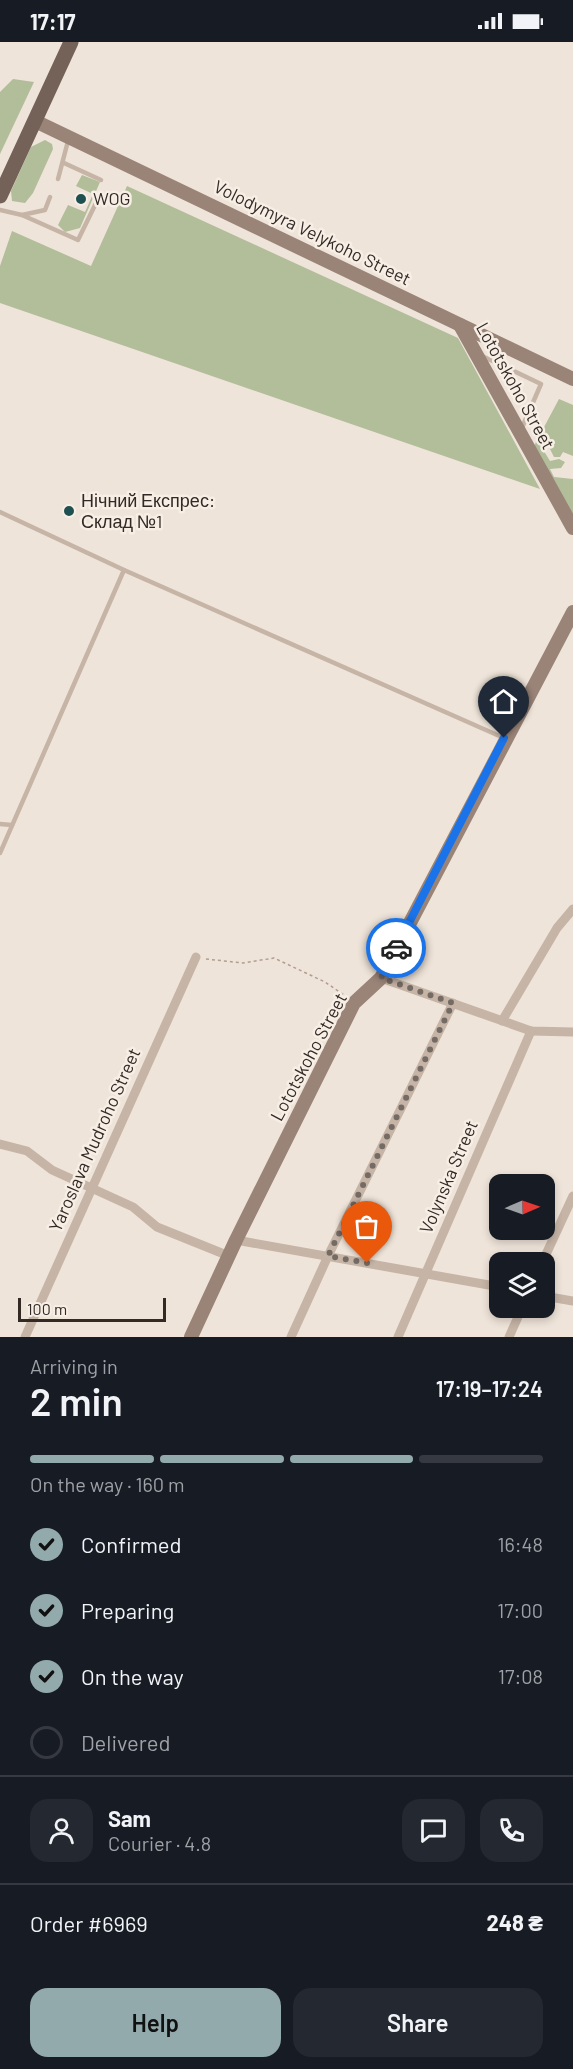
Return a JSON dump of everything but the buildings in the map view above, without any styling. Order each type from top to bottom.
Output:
[{"type":"main road","points":[[0,196],[71,42]]},
{"type":"street","name":"Volodymyra Velykoho Street","points":[[35,121],[573,379]]},
{"type":"street","name":"Lototskoho Street","points":[[460,325],[573,528]]},
{"type":"street","name":"Lototskoho Street","points":[[191,1337],[236,1240],[354,1003],[381,978],[504,738],[573,612]]},
{"type":"street","points":[[502,1021],[557,928],[573,909]]},
{"type":"street","name":"Yaroslava Mudroho Street","points":[[25,1337],[196,957]]},
{"type":"street","points":[[381,978],[531,1031],[573,1032]]},
{"type":"street","points":[[291,1337],[328,1256],[453,1003]]},
{"type":"street","name":"Volynska Street","points":[[398,1337],[531,1031]]},
{"type":"street","points":[[0,1144],[27,1151],[51,1170],[133,1207],[157,1227],[229,1256]]},
{"type":"street","points":[[547,1252],[573,1196]]},
{"type":"street","points":[[236,1240],[489,1285]]},
{"type":"street","points":[[555,1298],[573,1301]]},
{"type":"street","points":[[509,1337],[518,1318]]},
{"type":"lane","points":[[58,178],[64,163],[69,136]]},
{"type":"lane","points":[[64,163],[101,180]]},
{"type":"lane","points":[[22,215],[45,210],[50,197]]},
{"type":"lane","points":[[0,210],[22,215],[78,240],[96,203]]},
{"type":"lane","points":[[476,353],[540,384],[520,432]]},
{"type":"lane","points":[[0,512],[124,570],[504,738]]},
{"type":"lane","points":[[0,853],[124,570]]},
{"type":"lane","points":[[0,824],[12,825]]},
{"type":"path","points":[[196,957],[243,963],[274,958],[325,982],[354,1003]]},
{"type":"green space","points":[[13,79],[34,82],[0,154],[0,92]]},
{"type":"green space","points":[[45,140],[52,144],[53,149],[33,193],[25,203],[12,201],[11,191],[31,147]]},
{"type":"green space","points":[[82,175],[100,182],[80,228],[65,232],[58,225],[68,205],[85,212],[93,194],[76,186]]},
{"type":"green space","points":[[127,186],[458,338],[540,489],[0,303],[0,266],[12,231],[91,266]]},
{"type":"green space","points":[[559,399],[573,405],[573,456],[563,452],[560,457],[554,457],[549,447],[542,448],[550,461],[559,459],[565,462],[561,468],[550,469],[554,477],[573,479],[573,519],[534,446]]},
{"type":"way so far","points":[[367,1263],[328,1256],[453,1003],[381,978],[396,948]]},
{"type":"place","name":"WOG","points":[[81,199]]},
{"type":"place","name":"Нічний Експрес: Склад №1","points":[[69,511]]},
{"type":"route","points":[[396,948],[504,738]]}]
